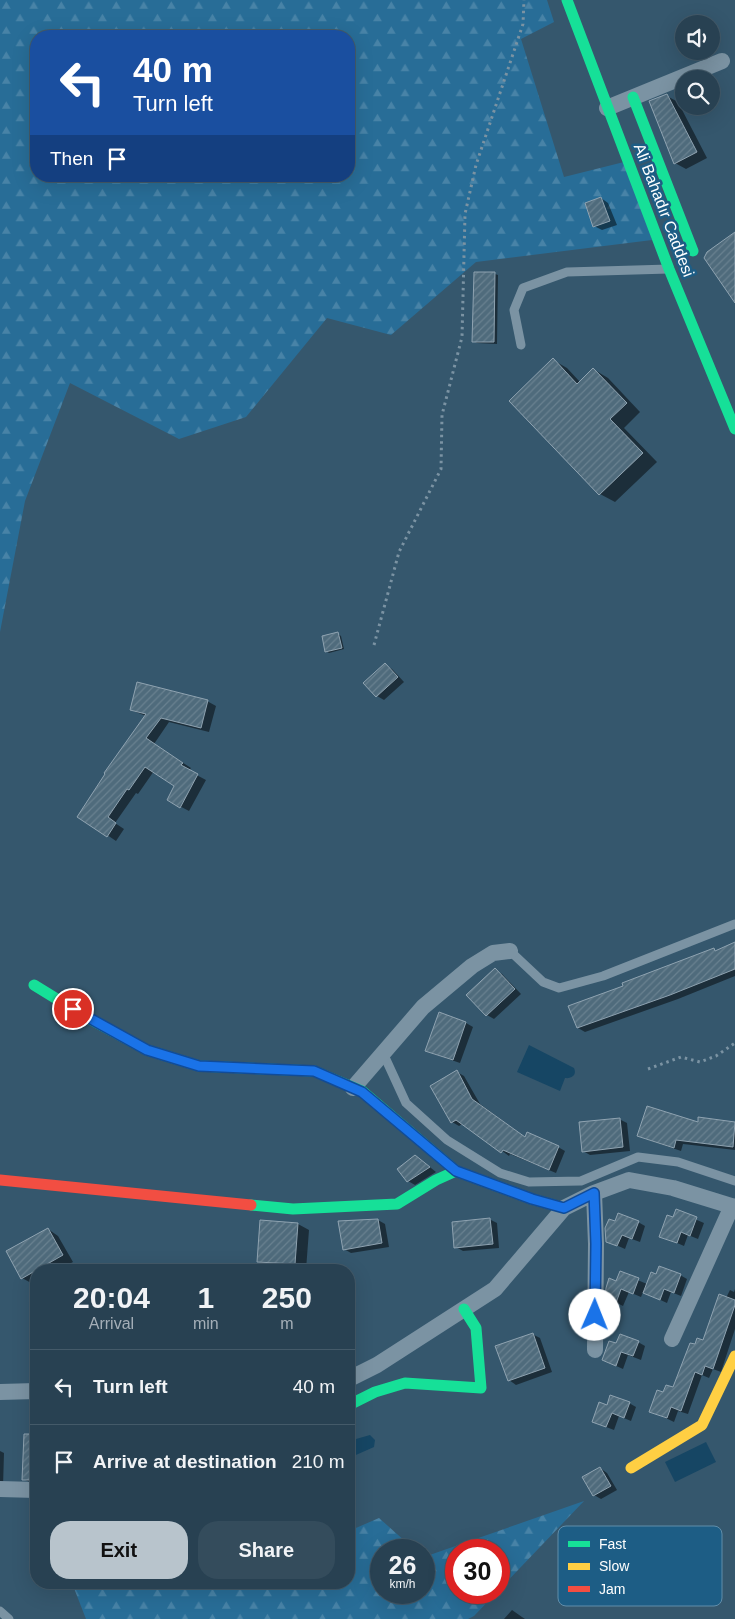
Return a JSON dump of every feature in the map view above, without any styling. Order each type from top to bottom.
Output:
[{"type":"street","name":"Ali Bahadır Caddesi","points":[[567,0],[669,269],[735,430]]},
{"type":"street","points":[[607,108],[722,61]]},
{"type":"street","points":[[633,97],[693,251]]},
{"type":"street","points":[[353,1088],[423,1007],[472,966],[493,952],[510,951]]},
{"type":"street","points":[[34,985],[147,1050],[199,1066],[314,1071],[362,1092],[456,1171],[532,1199],[564,1208]]},
{"type":"street","points":[[0,1180],[293,1209],[397,1204],[436,1180],[456,1171]]},
{"type":"street","points":[[355,1376],[377,1365],[495,1289],[564,1208],[594,1193],[630,1180],[673,1188],[733,1207],[672,1339]]},
{"type":"street","points":[[594,1193],[596,1244],[595,1350]]},
{"type":"street","points":[[355,1402],[375,1392],[405,1383],[481,1388],[476,1328],[464,1309]]},
{"type":"street","points":[[631,1468],[702,1425],[735,1356]]},
{"type":"street","points":[[0,1392],[30,1391]]},
{"type":"street","points":[[0,1489],[30,1490]]},
{"type":"lane","points":[[521,345],[514,310],[522,288],[567,272],[669,269]]},
{"type":"lane","points":[[510,951],[543,982],[560,988],[603,976],[735,924]]},
{"type":"lane","points":[[383,1053],[406,1102],[447,1140],[500,1173],[529,1182],[581,1181],[638,1157],[678,1162],[735,1181]]},
{"type":"lane","points":[[0,1611],[9,1619]]},
{"type":"path","points":[[374,645],[399,552],[441,469],[442,415],[462,337],[465,214],[476,165],[523,24],[524,0]]},
{"type":"path","points":[[648,1069],[681,1057],[700,1062],[716,1056],[735,1043]]},
{"type":"green space","points":[[0,0],[547,0],[554,22],[521,39],[564,177],[628,161],[652,240],[476,262],[391,335],[327,318],[246,417],[179,439],[70,383],[25,501],[0,632]]},
{"type":"green space","points":[[584,1501],[558,1526],[558,1528],[510,1578],[510,1539],[475,1539]]},
{"type":"green space","points":[[379,1518],[403,1539],[370,1539],[370,1604],[435,1604],[435,1553],[445,1550],[445,1604],[485,1604],[474,1616],[468,1619],[86,1619],[74,1589],[355,1589],[355,1528]]},
{"type":"shaded area","points":[[529,1045],[574,1068],[574,1075],[565,1078],[560,1091],[517,1072]]},
{"type":"shaded area","points":[[370,1435],[375,1440],[374,1447],[355,1455],[355,1439]]},
{"type":"shaded area","points":[[706,1442],[716,1462],[675,1482],[665,1462]]},
{"type":"building","points":[[667,94],[675,109],[675,115],[678,115],[697,152],[674,164],[649,101]]},
{"type":"building","points":[[601,197],[610,221],[593,227],[585,203]]},
{"type":"building","points":[[735,232],[735,303],[704,258],[707,252]]},
{"type":"building","points":[[474,272],[495,272],[494,342],[472,342]]},
{"type":"building","points":[[553,358],[577,384],[593,368],[627,403],[610,419],[643,453],[599,495],[509,401]]},
{"type":"building","points":[[338,632],[342,648],[325,652],[322,636]]},
{"type":"building","points":[[385,663],[398,677],[376,697],[363,683]]},
{"type":"building","points":[[137,682],[208,700],[201,728],[161,718],[146,738],[183,763],[181,765],[198,774],[180,808],[167,800],[174,786],[145,767],[108,817],[116,823],[107,837],[77,817],[104,773],[146,714],[130,710]]},
{"type":"building","points":[[735,942],[735,969],[670,995],[577,1028],[568,1006],[623,986],[622,983],[714,948],[715,951]]},
{"type":"building","points":[[495,968],[515,989],[486,1016],[466,995]]},
{"type":"building","points":[[439,1012],[466,1022],[453,1060],[425,1051]]},
{"type":"building","points":[[457,1070],[472,1099],[525,1137],[527,1132],[559,1146],[549,1170],[503,1150],[501,1153],[456,1120],[451,1123],[430,1086]]},
{"type":"building","points":[[647,1106],[698,1122],[698,1117],[735,1122],[733,1147],[676,1140],[674,1148],[637,1136]]},
{"type":"building","points":[[620,1118],[623,1147],[582,1152],[579,1122]]},
{"type":"building","points":[[415,1155],[430,1167],[407,1182],[397,1169]]},
{"type":"building","points":[[676,1209],[697,1217],[690,1236],[681,1232],[677,1243],[659,1237],[667,1215],[673,1217]]},
{"type":"building","points":[[618,1213],[639,1221],[632,1239],[622,1235],[617,1246],[606,1242],[605,1228],[609,1219],[615,1221]]},
{"type":"building","points":[[490,1218],[493,1244],[454,1248],[452,1222]]},
{"type":"building","points":[[378,1219],[382,1243],[343,1250],[338,1221]]},
{"type":"building","points":[[260,1220],[298,1223],[295,1264],[257,1262]]},
{"type":"building","points":[[48,1228],[63,1255],[47,1264],[30,1264],[30,1274],[21,1279],[6,1251]]},
{"type":"building","points":[[659,1266],[681,1274],[674,1293],[664,1289],[660,1300],[643,1293],[651,1272],[656,1274]]},
{"type":"building","points":[[620,1271],[639,1278],[633,1294],[621,1289],[616,1303],[605,1299],[606,1288],[609,1278],[616,1281]]},
{"type":"building","points":[[719,1294],[735,1300],[735,1305],[713,1369],[705,1366],[702,1375],[695,1372],[681,1411],[671,1407],[667,1418],[649,1412],[657,1390],[663,1392],[666,1385],[673,1387],[690,1343],[695,1344],[697,1338],[703,1340]]},
{"type":"building","points":[[533,1333],[545,1368],[508,1381],[495,1346]]},
{"type":"building","points":[[620,1334],[639,1341],[633,1356],[621,1352],[616,1366],[602,1360],[609,1341],[616,1343]]},
{"type":"building","points":[[610,1395],[630,1402],[624,1418],[612,1413],[606,1427],[592,1422],[599,1402],[607,1405]]},
{"type":"building","points":[[24,1434],[30,1434],[30,1480],[22,1480]]},
{"type":"building","points":[[600,1467],[611,1486],[593,1496],[582,1477]]},
{"type":"traffic: fast","points":[[567,0],[669,269],[735,429]]},
{"type":"traffic: fast","points":[[633,97],[693,251]]},
{"type":"traffic: fast","points":[[34,985],[86,1017],[147,1050],[199,1066],[314,1071],[362,1091],[456,1171],[532,1199],[564,1208]]},
{"type":"traffic: fast","points":[[251,1205],[293,1209],[397,1204],[436,1180],[456,1171]]},
{"type":"traffic: fast","points":[[355,1402],[375,1392],[405,1383],[481,1388],[476,1328],[464,1309]]},
{"type":"traffic: slow","points":[[631,1468],[702,1425],[735,1356]]},
{"type":"traffic: jam","points":[[0,1180],[251,1205]]},
{"type":"route","points":[[73,1009],[147,1050],[199,1066],[314,1071],[362,1092],[456,1171],[532,1199],[564,1208],[594,1193],[596,1244],[595,1315]]}]
